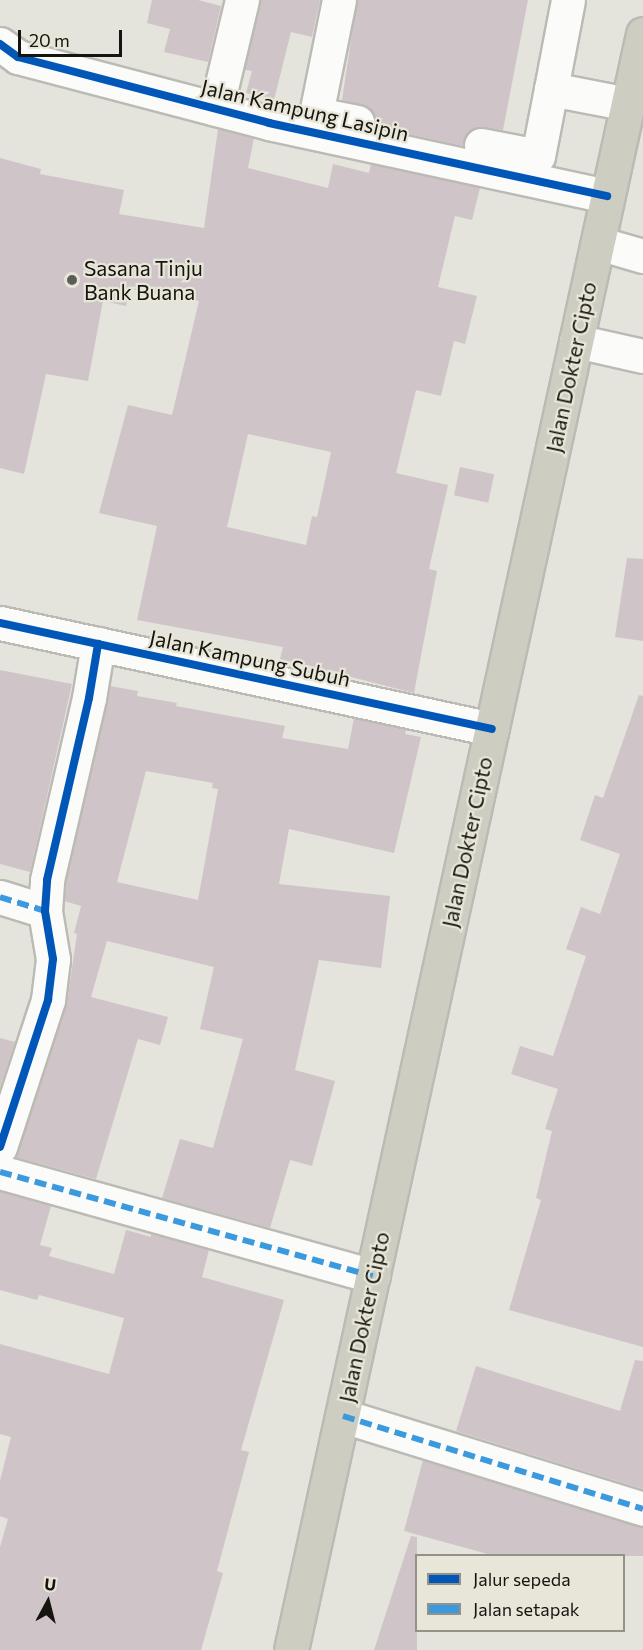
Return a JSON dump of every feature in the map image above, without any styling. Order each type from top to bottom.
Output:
[{"type":"highway","name":"Jalan Dokter Cipto","points":[[291,1650],[643,34]]},
{"type":"street","points":[[216,109],[242,0]]},
{"type":"street","points":[[339,0],[316,114],[538,156],[568,0]]},
{"type":"street","name":"Jalan Kampung Lasipin","points":[[0,44],[18,57],[216,109],[608,196]]},
{"type":"street","points":[[551,89],[628,104]]},
{"type":"street","points":[[598,243],[643,256]]},
{"type":"street","points":[[576,341],[643,356]]},
{"type":"street","name":"Jalan Kampung Subuh","points":[[0,623],[492,729]]},
{"type":"street","points":[[0,1148],[48,1000],[53,959],[45,910],[47,880],[98,644]]},
{"type":"street","points":[[0,897],[45,910]]},
{"type":"street","points":[[0,1172],[373,1276]]},
{"type":"street","points":[[343,1416],[643,1509]]},
{"type":"building","points":[[152,0],[198,0],[221,6],[208,62],[164,52],[170,29],[147,23]]},
{"type":"building","points":[[260,0],[320,0],[312,37],[291,32],[274,100],[246,93],[252,71],[245,70]]},
{"type":"building","points":[[357,0],[528,0],[503,130],[474,128],[467,133],[463,146],[380,128],[382,118],[375,117],[369,108],[342,100]]},
{"type":"building","points":[[218,129],[254,138],[248,168],[328,188],[333,164],[369,173],[371,164],[480,188],[472,220],[455,216],[438,287],[477,296],[465,344],[454,341],[441,396],[416,390],[396,473],[448,485],[429,569],[437,571],[414,693],[280,659],[283,647],[137,620],[157,526],[99,513],[128,405],[172,415],[199,301],[130,289],[126,306],[103,301],[88,381],[46,374],[24,474],[0,468],[0,158],[41,169],[40,174],[124,190],[119,214],[204,228]],"holes":[[[248,434],[331,452],[317,517],[312,516],[306,545],[227,527]]]},
{"type":"building","points":[[460,467],[494,474],[488,503],[454,495]]},
{"type":"building","points":[[627,558],[643,559],[643,641],[615,637]]},
{"type":"building","points":[[0,670],[72,684],[30,872],[0,864]]},
{"type":"building","points":[[110,686],[138,691],[137,696],[177,703],[176,706],[285,726],[282,738],[348,749],[354,718],[406,730],[405,734],[421,737],[394,853],[289,829],[279,884],[390,896],[381,968],[319,960],[295,1070],[335,1081],[312,1166],[290,1160],[270,1228],[162,1198],[180,1139],[213,1148],[243,1039],[200,1029],[214,967],[107,941],[91,997],[168,1017],[160,1045],[138,1039],[96,1179],[15,1157],[67,1002],[77,934],[74,933],[81,906],[64,901],[66,883]],"holes":[[[146,771],[213,783],[212,788],[218,789],[198,900],[117,882]]]},
{"type":"building","points":[[639,695],[643,696],[643,1347],[509,1310],[541,1200],[536,1198],[552,1131],[545,1129],[558,1089],[511,1074],[520,1046],[553,1056],[586,956],[566,949],[581,907],[600,914],[620,854],[580,840],[595,795],[603,798]]},
{"type":"building","points":[[0,1038],[15,1042],[0,1087]]},
{"type":"building","points":[[0,1191],[51,1206],[40,1245],[52,1248],[49,1256],[114,1274],[126,1230],[151,1237],[151,1234],[209,1250],[202,1277],[284,1300],[241,1450],[249,1452],[217,1571],[223,1573],[201,1650],[0,1650],[0,1547],[8,1519],[0,1516],[0,1481],[11,1437],[0,1434],[0,1344],[109,1374],[124,1318],[39,1295],[37,1300],[0,1290]]},
{"type":"building","points":[[635,1360],[643,1361],[643,1489],[456,1431],[476,1366],[620,1411]]},
{"type":"building","points":[[423,1460],[643,1527],[643,1556],[488,1554],[404,1531]]},
{"type":"building","points":[[411,1536],[417,1537],[415,1632],[417,1632],[417,1650],[374,1650]]},
{"type":"marked path","points":[[0,897],[45,911]]},
{"type":"marked path","points":[[0,1172],[373,1276]]},
{"type":"marked path","points":[[343,1416],[643,1509]]},
{"type":"cycle path","points":[[0,44],[18,57],[269,123],[607,196]]},
{"type":"cycle path","points":[[0,623],[492,729]]},
{"type":"cycle path","points":[[0,1147],[48,1000],[53,959],[45,911],[47,880],[89,698],[98,644]]},
{"type":"place","name":"Sasana Tinju Bank Buana","points":[[72,280]]}]
